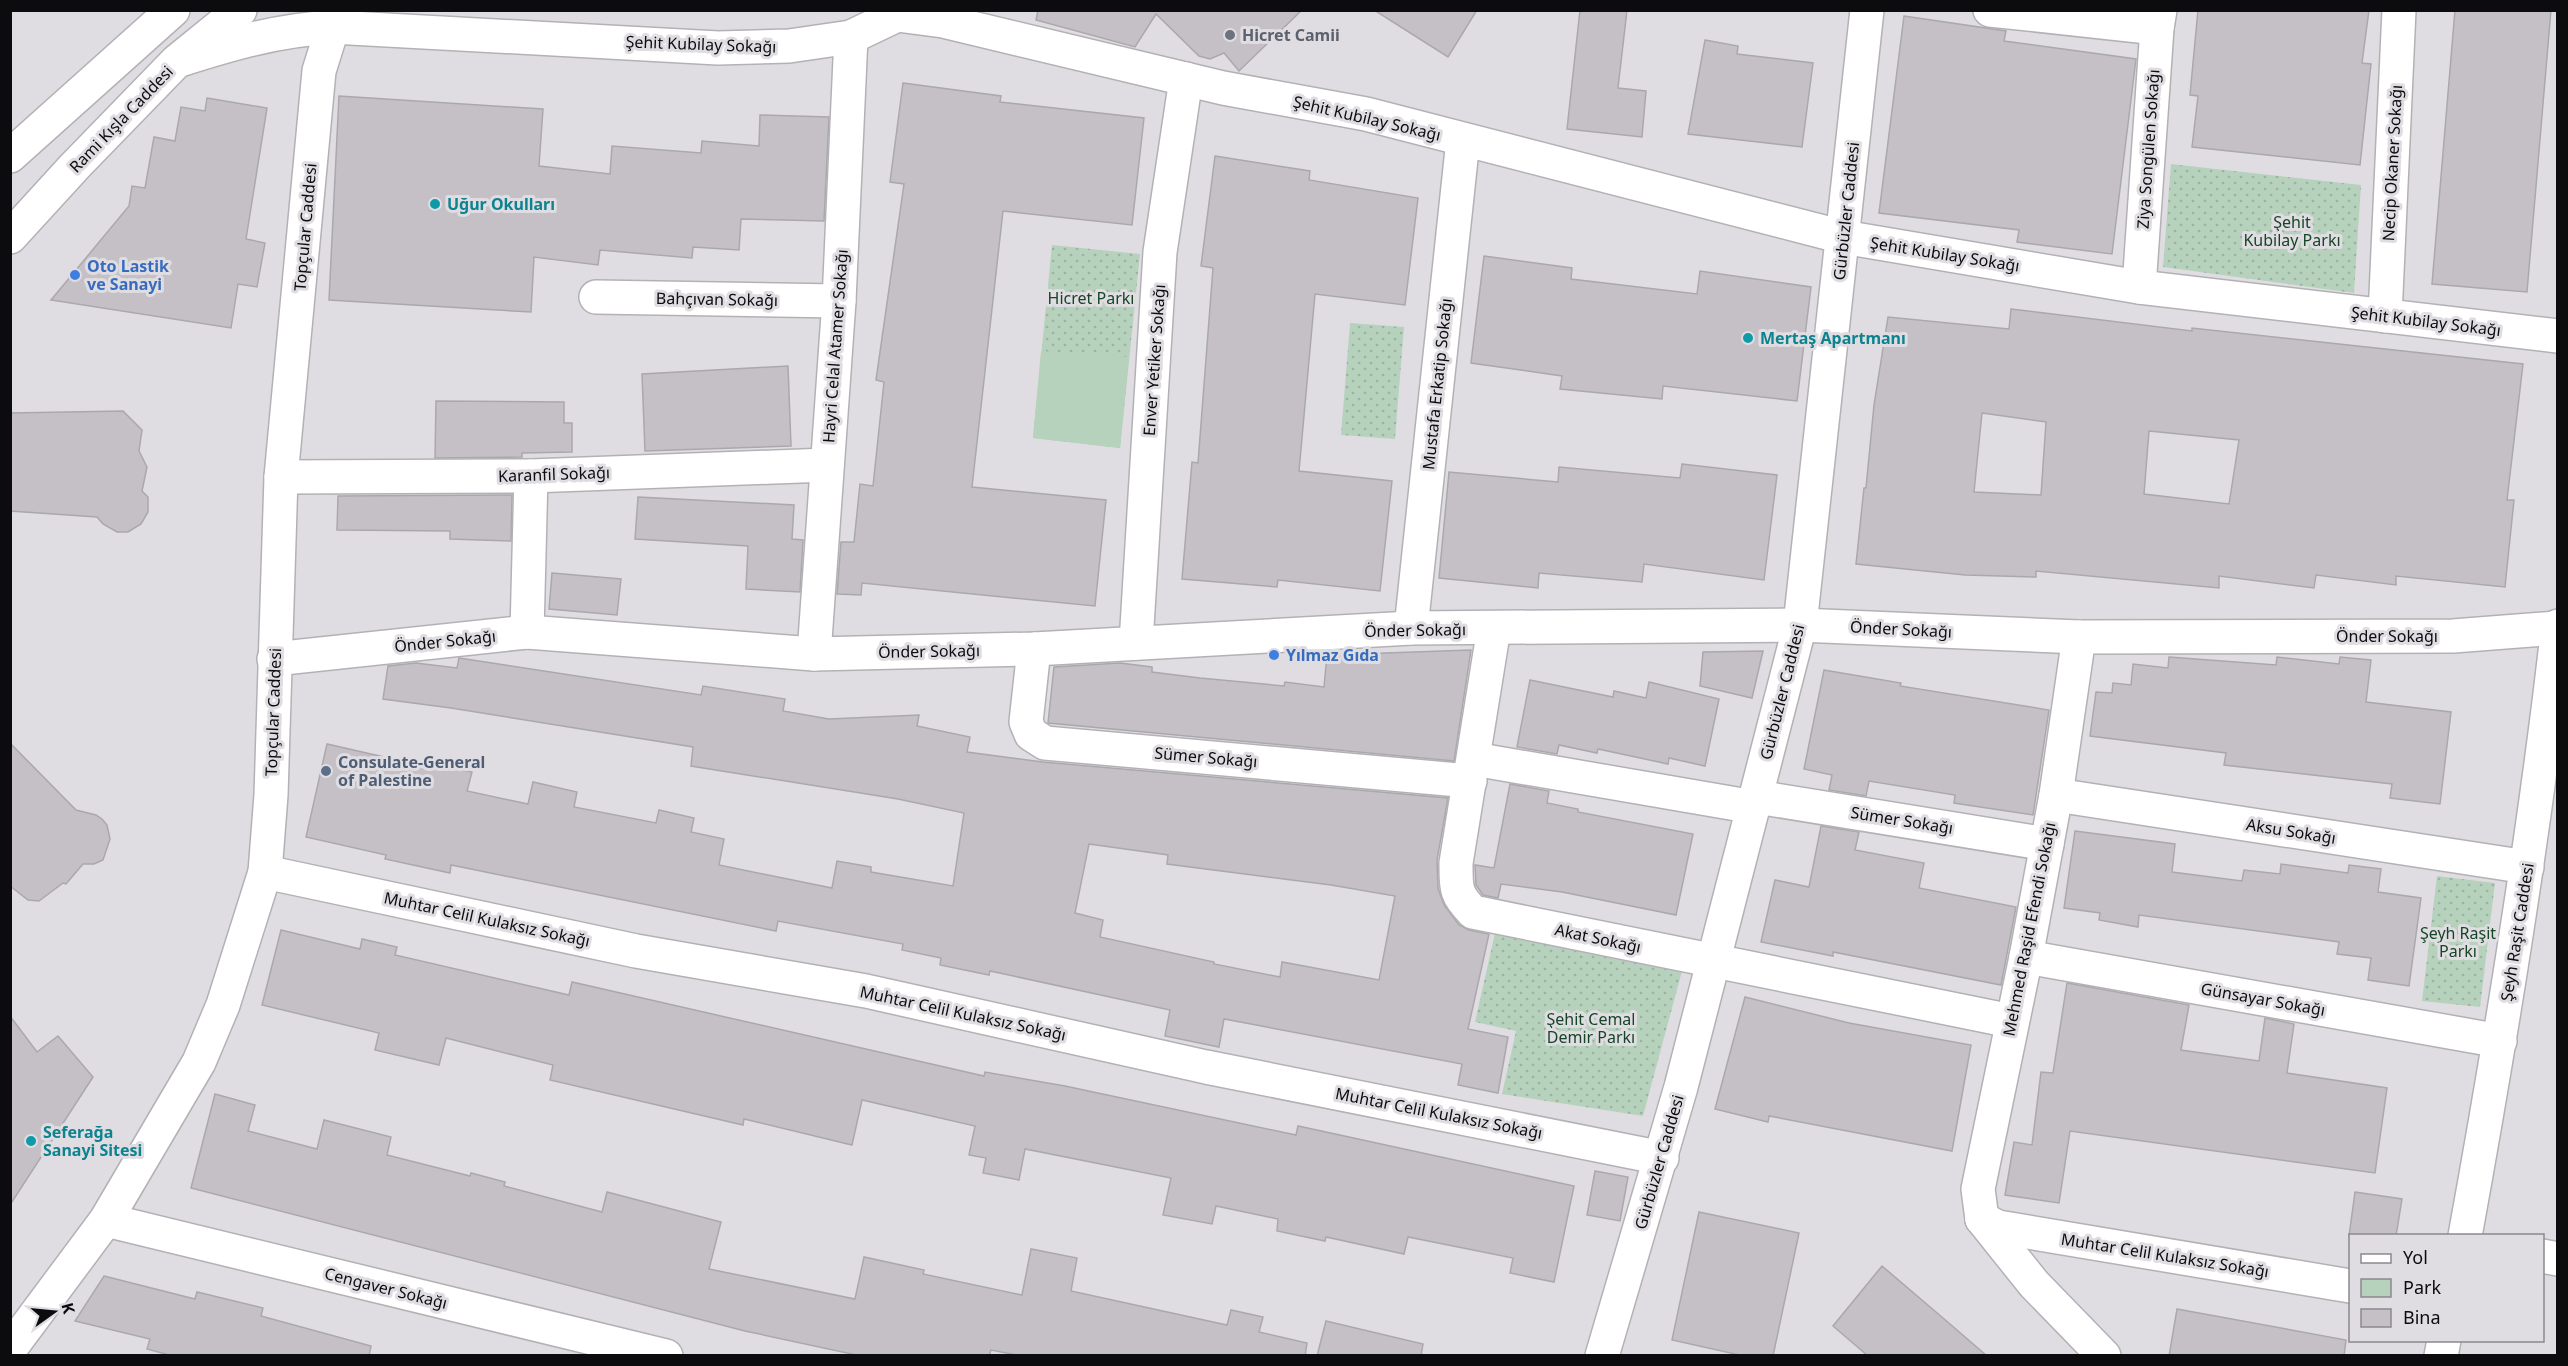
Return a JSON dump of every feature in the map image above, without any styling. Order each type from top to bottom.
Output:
[{"type":"street","points":[[10,156],[173,10]]},
{"type":"street","name":"Rami Kışla Caddesi","points":[[10,237],[177,61],[240,10]]},
{"type":"street","name":"Gürbüzler Caddesi","points":[[1602,1356],[1662,1158],[1800,625],[1867,10]]},
{"type":"street","points":[[1990,10],[2158,19]]},
{"type":"street","name":"Necip Okaner Sokağı","points":[[2385,316],[2398,10]]},
{"type":"street","name":"Şehit Kubilay Sokağı","points":[[177,61],[245,39],[335,19],[718,48],[789,46],[851,38],[897,13],[943,21],[1223,88],[1366,114],[1843,237],[2139,287],[2558,336]]},
{"type":"street","name":"Topçular Caddesi","points":[[10,1349],[106,1220],[199,1062],[223,1005],[265,872],[271,795],[281,477],[319,71],[335,19]]},
{"type":"street","name":"Ziya Songülen Sokağı","points":[[2139,287],[2158,19]]},
{"type":"street","name":"Hayri Celal Atamer Sokağı","points":[[814,654],[839,301],[851,38]]},
{"type":"street","name":"Enver Yetiker Sokağı","points":[[1136,643],[1160,252],[1186,79]]},
{"type":"street","name":"Mustafa Erkatip Sokağı","points":[[1411,628],[1463,140]]},
{"type":"street","name":"Bahçıvan Sokağı","points":[[596,297],[839,301]]},
{"type":"street","name":"Karanfil Sokağı","points":[[281,477],[531,476],[827,465]]},
{"type":"street","points":[[527,633],[531,476]]},
{"type":"street","name":"Önder Sokağı","points":[[274,659],[527,633],[814,654],[1034,649],[1411,628],[1800,625],[2079,637],[2453,636],[2557,627]]},
{"type":"street","name":"Şeyh Raşit Caddesi","points":[[2465,1234],[2500,1041],[2527,867],[2547,804],[2557,627]]},
{"type":"street","name":"Akat Sokağı","points":[[1494,628],[1456,863],[1456,887],[1460,898],[1473,912],[2011,1021]]},
{"type":"street","name":"Mehmed Raşid Efendi Sokağı","points":[[1982,1219],[1978,1189],[2026,957],[2056,795],[2079,637]]},
{"type":"street","name":"Sümer Sokağı","points":[[1034,649],[1026,722],[1031,734],[1045,743],[1472,770],[1755,802],[2047,844]]},
{"type":"street","name":"Aksu Sokağı","points":[[2056,795],[2527,867]]},
{"type":"street","name":"Muhtar Celil Kulaksız Sokağı","points":[[265,872],[636,951],[866,991],[1206,1067],[1662,1158]]},
{"type":"street","name":"Günsayar Sokağı","points":[[2026,957],[2500,1041]]},
{"type":"street","points":[[1982,1219],[2034,1284],[2104,1356]]},
{"type":"street","name":"Muhtar Celil Kulaksız Sokağı","points":[[1982,1219],[1998,1227],[2349,1286]]},
{"type":"street","name":"Cengaver Sokağı","points":[[106,1220],[666,1356]]},
{"type":"green space","name":"Şehit Kubilay Parkı","points":[[2171,164],[2361,185],[2354,293],[2163,267]]},
{"type":"green space","name":"Hicret Parkı","points":[[1052,245],[1140,254],[1120,448],[1033,438]]},
{"type":"green space","points":[[1350,323],[1404,327],[1395,439],[1341,435]]},
{"type":"green space","points":[[1041,351],[1129,357],[1120,448],[1033,438]]},
{"type":"green space","name":"Şeyh Raşit Parkı","points":[[2437,876],[2495,883],[2480,1007],[2422,1001]]},
{"type":"green space","name":"Şehit Cemal Demir Parkı","points":[[1495,933],[1682,971],[1643,1116],[1502,1094],[1516,1031],[1475,1022]]},
{"type":"building","points":[[1038,10],[1302,10],[1239,71],[1224,53],[1210,59],[1199,56],[1156,14],[1135,47],[1036,20]]},
{"type":"building","points":[[1374,10],[1477,10],[1448,57]]},
{"type":"building","points":[[1580,10],[1627,10],[1618,88],[1646,91],[1642,137],[1567,129]]},
{"type":"building","points":[[2198,10],[2369,10],[2362,63],[2371,64],[2360,165],[2192,147],[2198,96],[2190,95]]},
{"type":"building","points":[[2455,10],[2551,10],[2527,292],[2432,284]]},
{"type":"building","points":[[1904,16],[2006,31],[2004,41],[2136,59],[2112,254],[2017,242],[2019,230],[1879,213]]},
{"type":"building","points":[[1705,40],[1738,46],[1737,54],[1813,63],[1802,147],[1688,134]]},
{"type":"building","points":[[903,83],[1001,96],[1000,102],[1144,118],[1132,225],[1003,211],[972,487],[1106,500],[1095,606],[862,583],[861,595],[837,594],[841,542],[854,542],[860,484],[873,486],[884,382],[876,380],[904,184],[890,182]]},
{"type":"building","points":[[339,96],[543,109],[539,166],[610,174],[612,146],[701,153],[702,141],[759,146],[760,115],[829,117],[824,221],[741,219],[739,250],[693,247],[692,258],[600,250],[598,265],[534,257],[531,312],[329,300]]},
{"type":"building","points":[[207,98],[267,108],[246,239],[265,243],[257,287],[238,284],[231,328],[51,300],[129,206],[132,186],[145,188],[154,137],[175,141],[181,107],[205,111]]},
{"type":"building","points":[[1215,156],[1310,171],[1309,180],[1418,198],[1405,305],[1315,294],[1299,471],[1392,481],[1380,591],[1278,580],[1277,587],[1182,579],[1192,462],[1198,463],[1213,268],[1201,266]]},
{"type":"building","points":[[1484,256],[1572,268],[1571,279],[1697,294],[1700,271],[1811,287],[1797,401],[1663,386],[1662,399],[1560,389],[1562,376],[1471,363]]},
{"type":"building","points":[[2011,309],[2192,331],[2192,328],[2523,364],[2507,500],[2514,500],[2505,587],[2396,576],[2396,585],[2316,575],[2314,588],[2219,576],[2219,588],[2036,571],[2036,577],[1965,575],[1856,564],[1874,405],[1888,317],[2009,329]],"holes":[[[1982,413],[2046,422],[2041,495],[1974,492]],[[2149,431],[2239,440],[2229,504],[2144,494]]]},
{"type":"building","points":[[788,366],[791,446],[645,451],[642,374]]},
{"type":"building","points":[[436,401],[564,402],[564,423],[572,423],[572,452],[522,453],[522,457],[435,458]]},
{"type":"building","points":[[123,411],[142,430],[139,451],[147,467],[142,491],[148,497],[148,512],[141,524],[128,532],[117,532],[103,524],[97,517],[10,511],[10,413]]},
{"type":"building","points":[[1682,464],[1777,475],[1764,580],[1644,564],[1642,582],[1539,573],[1538,588],[1439,578],[1449,472],[1558,482],[1559,467],[1680,478]]},
{"type":"building","points":[[512,495],[511,541],[450,539],[450,531],[337,530],[338,496]]},
{"type":"building","points":[[638,497],[794,505],[792,539],[803,540],[800,592],[746,589],[748,546],[635,539]]},
{"type":"building","points":[[552,573],[621,579],[617,615],[549,609]]},
{"type":"building","points":[[1471,650],[1454,761],[1048,723],[1054,667],[1120,663],[1152,667],[1152,672],[1200,678],[1284,686],[1285,682],[1324,687],[1327,655]]},
{"type":"building","points":[[1763,651],[1752,698],[1700,686],[1703,652]]},
{"type":"building","points":[[2169,657],[2276,665],[2277,657],[2339,664],[2340,657],[2371,660],[2366,702],[2451,712],[2440,804],[2390,798],[2392,784],[2224,765],[2226,753],[2090,736],[2096,692],[2112,693],[2113,683],[2131,685],[2133,664],[2168,668]]},
{"type":"building","points":[[459,658],[701,695],[703,686],[785,699],[783,711],[829,719],[919,715],[917,726],[970,737],[967,752],[1043,762],[1448,798],[1437,860],[1438,888],[1444,905],[1459,925],[1469,930],[1489,934],[1468,1029],[1508,1037],[1498,1093],[1458,1085],[1462,1064],[1224,1019],[1219,1047],[1165,1036],[1170,1010],[990,971],[989,975],[940,965],[941,958],[902,950],[903,944],[778,921],[776,931],[451,865],[450,873],[385,859],[386,855],[306,837],[327,744],[406,762],[407,758],[472,772],[467,791],[528,804],[533,782],[577,792],[574,807],[656,823],[659,810],[694,818],[691,832],[724,839],[719,865],[832,888],[837,861],[871,867],[871,872],[953,886],[964,813],[898,799],[691,766],[693,747],[383,699],[388,666],[416,663],[457,668]],"holes":[[[1089,844],[1168,855],[1167,864],[1331,885],[1395,896],[1379,980],[1282,962],[1280,977],[1214,964],[1214,962],[1100,937],[1103,920],[1075,913]]]},
{"type":"building","points":[[1824,670],[1901,683],[1900,686],[2049,710],[2033,815],[1954,803],[1955,795],[1869,781],[1866,796],[1829,790],[1832,775],[1804,769]]},
{"type":"building","points":[[1530,680],[1613,697],[1614,691],[1646,698],[1649,682],[1719,699],[1705,766],[1669,758],[1668,764],[1598,749],[1597,753],[1559,745],[1557,754],[1517,747]]},
{"type":"building","points":[[10,743],[76,810],[96,815],[102,819],[107,825],[110,839],[103,860],[94,864],[83,864],[66,884],[63,883],[39,901],[28,900],[10,886]]},
{"type":"building","points":[[1510,784],[1549,791],[1547,803],[1578,809],[1578,812],[1693,834],[1676,915],[1562,892],[1501,884],[1498,898],[1483,895],[1476,885],[1475,865],[1494,868]]},
{"type":"building","points":[[1821,826],[1859,832],[1855,850],[1924,863],[1919,888],[2016,907],[2001,985],[1833,952],[1833,956],[1761,942],[1775,880],[1809,887]]},
{"type":"building","points":[[2075,831],[2175,844],[2172,872],[2242,881],[2244,870],[2280,874],[2281,864],[2348,873],[2349,865],[2381,869],[2378,892],[2421,898],[2409,986],[2368,980],[2371,958],[2337,954],[2339,942],[2139,915],[2138,927],[2099,920],[2100,913],[2064,908]]},
{"type":"building","points":[[281,930],[360,949],[362,939],[397,947],[395,955],[569,995],[572,982],[984,1076],[985,1072],[1065,1086],[1296,1135],[1298,1126],[1574,1186],[1554,1282],[1510,1273],[1513,1258],[1408,1237],[1404,1254],[1326,1237],[1325,1241],[1277,1231],[1278,1219],[1216,1206],[1212,1224],[1163,1215],[1171,1178],[1025,1149],[1019,1180],[983,1173],[986,1158],[969,1155],[975,1126],[862,1100],[852,1145],[744,1119],[743,1125],[550,1080],[553,1065],[446,1038],[439,1065],[375,1050],[379,1033],[262,1005]]},
{"type":"building","points":[[2067,983],[2189,1005],[2181,1050],[2259,1061],[2265,1018],[2294,1024],[2287,1073],[2387,1088],[2375,1173],[2070,1131],[2059,1203],[2005,1195],[2014,1142],[2032,1145],[2041,1072],[2053,1073]]},
{"type":"building","points":[[1745,997],[1849,1023],[1971,1045],[1952,1151],[1769,1116],[1768,1122],[1715,1109]]},
{"type":"building","name":"Seferağa Sanayi Sitesi","points":[[10,1016],[37,1052],[58,1036],[93,1077],[10,1205]]},
{"type":"building","points":[[215,1094],[255,1105],[248,1131],[317,1149],[324,1120],[391,1137],[387,1155],[470,1176],[471,1173],[505,1182],[504,1186],[602,1212],[607,1192],[721,1222],[709,1269],[855,1299],[864,1257],[924,1270],[923,1274],[1022,1295],[1031,1249],[1077,1258],[1071,1291],[1227,1325],[1231,1310],[1263,1317],[1259,1332],[1307,1343],[1305,1356],[1022,1356],[991,1350],[989,1356],[861,1356],[745,1331],[191,1188]]},
{"type":"building","points":[[1595,1171],[1628,1177],[1620,1221],[1587,1215]]},
{"type":"building","points":[[2355,1192],[2402,1199],[2396,1234],[2349,1234]]},
{"type":"building","points":[[1699,1212],[1799,1233],[1773,1356],[1744,1356],[1672,1340]]},
{"type":"building","points":[[1882,1266],[1987,1356],[1868,1356],[1833,1326]]},
{"type":"building","points":[[104,1276],[195,1299],[197,1292],[263,1308],[261,1316],[371,1346],[369,1356],[173,1356],[147,1349],[150,1339],[75,1321]]},
{"type":"building","points":[[2177,1309],[2346,1340],[2344,1356],[2169,1356]]},
{"type":"building","points":[[1326,1321],[1423,1344],[1421,1356],[1317,1356]]},
{"type":"place","name":"Hicret Camii","points":[[1230,35]]},
{"type":"place","name":"Uğur Okulları","points":[[435,204]]},
{"type":"place","name":"Oto Lastik ve Sanayi","points":[[75,275]]},
{"type":"place","name":"Mertaş Apartmanı","points":[[1748,338]]},
{"type":"place","name":"Yılmaz Gıda","points":[[1274,655]]},
{"type":"place","name":"Consulate-General of Palestine","points":[[326,771]]},
{"type":"place","name":"Seferağa Sanayi Sitesi","points":[[31,1141]]}]
